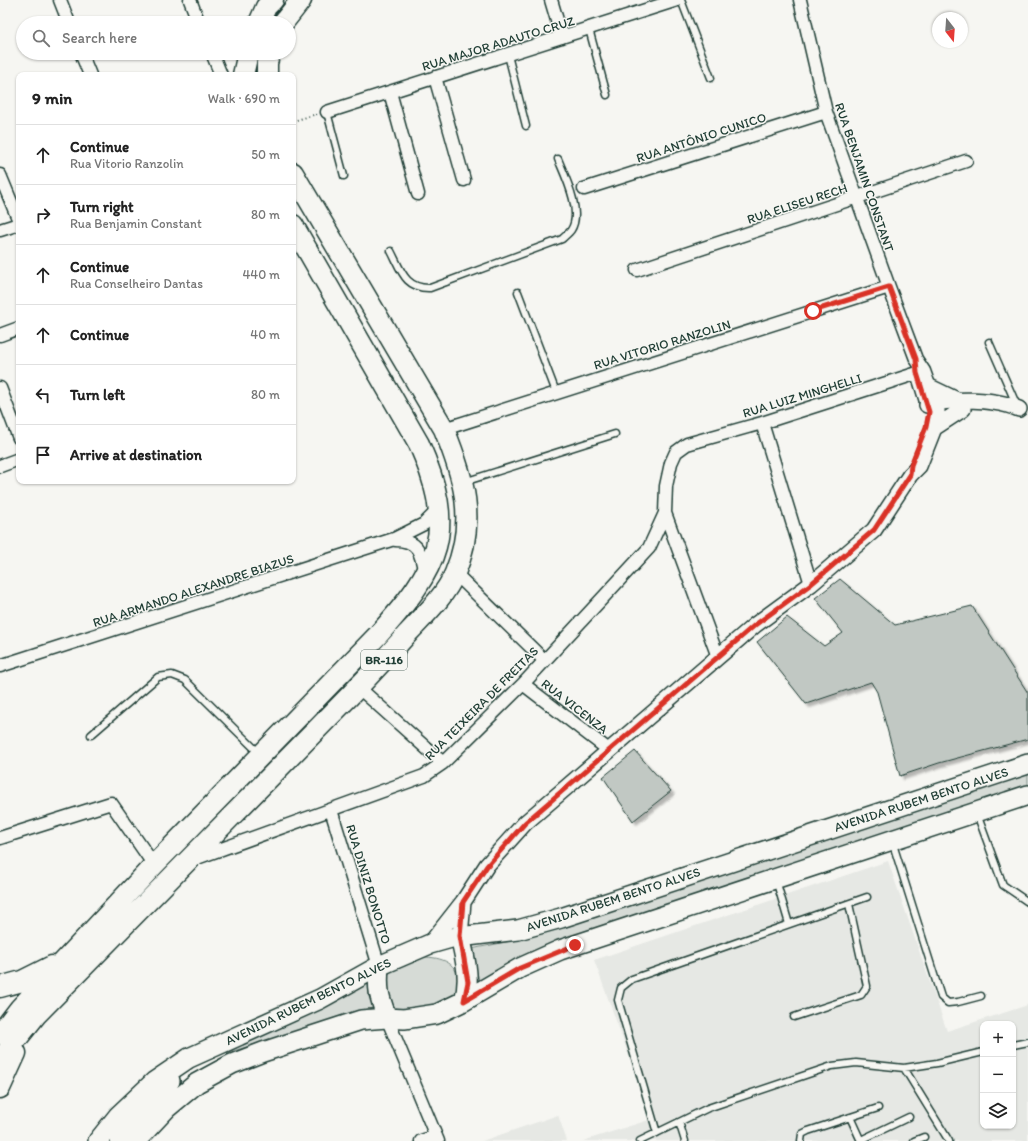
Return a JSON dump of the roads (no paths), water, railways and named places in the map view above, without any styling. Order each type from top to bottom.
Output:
[{"type":"highway","points":[[262,16],[266,7],[273,0]]},
{"type":"highway","points":[[288,16],[301,0]]},
{"type":"highway","points":[[244,72],[246,60]]},
{"type":"highway","points":[[267,72],[268,60]]},
{"type":"highway","name":"BR-116","points":[[0,1064],[8,1050],[36,1015],[358,687],[429,610],[443,593],[455,573],[464,544],[467,502],[463,482],[444,429],[296,179]]},
{"type":"highway","name":"BR-116","points":[[0,1034],[20,1008],[66,958],[409,601],[425,575],[438,541],[440,526],[435,484],[419,444],[296,236]]},
{"type":"highway","points":[[0,988],[22,981],[48,969],[66,958]]},
{"type":"highway","points":[[0,1088],[6,1073],[36,1015]]},
{"type":"main road","name":"AVENIDA RUBEM BENTO ALVES","points":[[98,1141],[118,1116],[155,1081],[189,1058],[320,999],[379,966],[430,944],[465,931],[518,930],[561,918],[1028,764]]},
{"type":"main road","name":"AVENIDA RUBEM BENTO ALVES","points":[[136,1141],[167,1108],[197,1083],[232,1064],[263,1052],[361,1020],[422,1017],[442,1012],[464,1001],[520,968],[560,950],[1028,795]]},
{"type":"main road","points":[[464,1001],[468,982],[465,931]]},
{"type":"main road","points":[[379,966],[379,998],[387,1018]]},
{"type":"main road","points":[[120,1141],[189,1058]]},
{"type":"street","points":[[60,0],[66,16]]},
{"type":"street","points":[[190,0],[196,16]]},
{"type":"street","points":[[551,0],[562,37]]},
{"type":"street","name":"RUA MAJOR ADAUTO CRUZ","points":[[327,112],[677,0]]},
{"type":"street","name":"RUA BENJAMIN CONSTANT","points":[[800,0],[826,112],[921,372],[932,408]]},
{"type":"street","points":[[84,60],[89,72]]},
{"type":"street","points":[[215,60],[220,72]]},
{"type":"street","points":[[435,77],[464,180]]},
{"type":"street","points":[[390,92],[418,194]]},
{"type":"street","name":"RUA ANTÔNIO CUNICO","points":[[584,189],[826,112]]},
{"type":"street","name":"RUA ELISEU RECH","points":[[637,270],[966,161]]},
{"type":"street","points":[[0,175],[16,214]]},
{"type":"street","points":[[0,230],[16,225]]},
{"type":"street","name":"RUA VITORIO RANZOLIN","points":[[444,429],[556,392],[889,287]]},
{"type":"street","points":[[0,335],[16,329]]},
{"type":"street","name":"RUA BENJAMIN CONSTANT","points":[[921,372],[930,387],[932,408]]},
{"type":"street","name":"RUA LUIZ MINGHELLI","points":[[687,444],[762,423],[921,372]]},
{"type":"street","points":[[930,387],[960,405]]},
{"type":"street","points":[[0,388],[16,430]]},
{"type":"street","points":[[932,408],[1005,403],[1023,409]]},
{"type":"street","points":[[430,944],[463,902],[487,866],[525,823],[755,625],[811,584],[874,530],[910,475],[919,466],[934,428],[960,405]]},
{"type":"street","points":[[932,408],[934,428]]},
{"type":"street","points":[[910,475],[911,465],[932,408]]},
{"type":"street","points":[[762,423],[791,524],[811,584]]},
{"type":"street","name":"RUA TEIXEIRA DE FREITAS","points":[[187,861],[424,776],[443,763],[523,684],[649,548],[665,513],[666,486],[671,463],[676,452],[687,444]]},
{"type":"street","points":[[0,466],[16,460]]},
{"type":"street","name":"RUA ARMANDO ALEXANDRE BIAZUS","points":[[0,666],[394,540],[424,524],[439,509]]},
{"type":"street","points":[[665,513],[718,657]]},
{"type":"street","name":"RUA ARMANDO ALEXANDRE BIAZUS","points":[[394,540],[408,540],[415,545],[423,564],[425,575]]},
{"type":"street","points":[[455,573],[544,660]]},
{"type":"street","name":"RUA VICENZA","points":[[523,684],[610,751]]},
{"type":"street","points":[[358,687],[443,763]]},
{"type":"street","points":[[0,838],[110,803],[154,865]]},
{"type":"street","name":"RUA DINIZ BONOTTO","points":[[332,810],[379,966]]},
{"type":"street","points":[[463,902],[465,931]]},
{"type":"street","points":[[387,1018],[437,1139],[421,1141]]},
{"type":"lane","points":[[681,0],[710,78]]},
{"type":"lane","points":[[589,29],[607,96]]},
{"type":"lane","points":[[508,55],[526,126]]},
{"type":"lane","points":[[327,112],[344,176]]},
{"type":"lane","points":[[390,251],[404,277],[411,284],[418,288],[430,288],[562,239],[572,229],[575,215],[572,193],[558,158]]},
{"type":"lane","points":[[572,193],[584,189]]},
{"type":"lane","points":[[518,292],[556,392]]},
{"type":"lane","points":[[989,342],[1023,409]]},
{"type":"lane","points":[[463,482],[615,434]]},
{"type":"lane","points":[[91,735],[158,677],[172,675],[185,680],[261,755]]},
{"type":"lane","points":[[976,812],[1003,885],[1028,902]]},
{"type":"lane","points":[[891,840],[941,997],[948,1003],[981,996]]},
{"type":"lane","points":[[776,878],[789,924]]},
{"type":"lane","points":[[657,1133],[618,1000],[621,988],[632,979],[868,897]]},
{"type":"lane","points":[[794,1017],[862,995],[865,991],[866,986],[849,904]]},
{"type":"lane","points":[[1016,1044],[1028,1042]]},
{"type":"lane","points":[[640,1141],[708,1108],[832,1066],[856,1063],[904,1068],[937,1063],[980,1053]]},
{"type":"lane","points":[[904,1068],[949,1141]]},
{"type":"lane","points":[[801,1141],[802,1134],[808,1131],[878,1108]]},
{"type":"lane","points":[[850,1117],[861,1140],[910,1117]]},
{"type":"lane","points":[[680,1122],[685,1141]]},
{"type":"lane","points":[[914,1141],[924,1136]]}]
